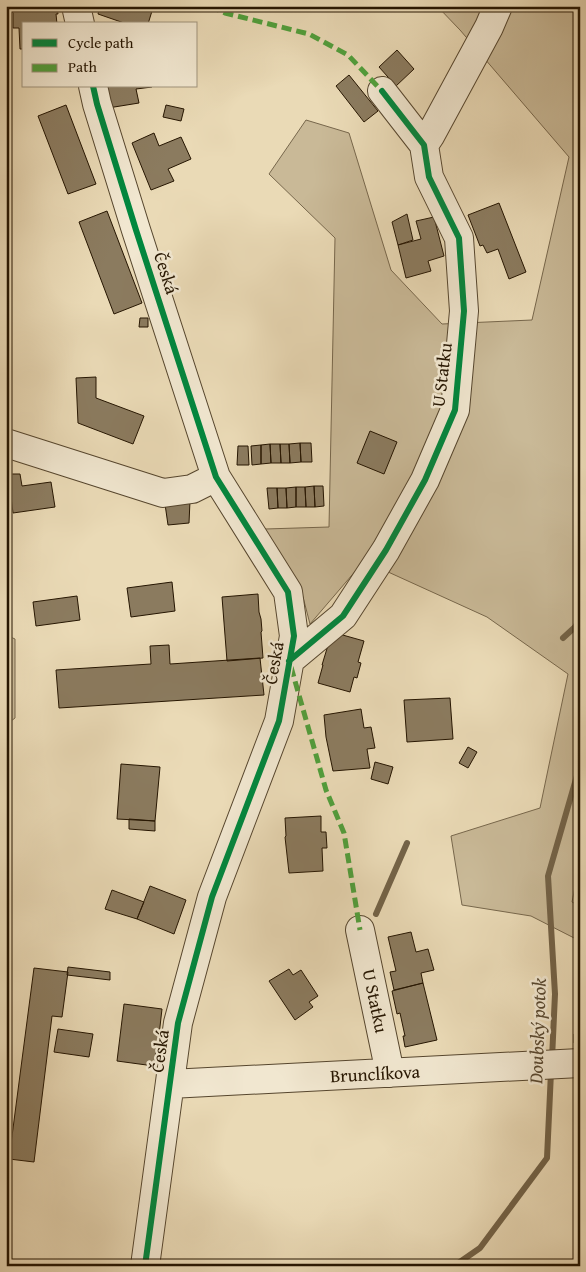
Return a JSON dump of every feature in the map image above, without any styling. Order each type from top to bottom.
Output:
[{"type":"street","points":[[76,6],[80,22]]},
{"type":"street","points":[[424,145],[489,27],[498,6]]},
{"type":"street","name":"Česká","points":[[93,88],[136,230],[216,477],[288,592],[294,636],[279,721],[212,897],[178,1023],[145,1266]]},
{"type":"street","name":"U Statku","points":[[289,661],[343,616],[386,550],[425,480],[455,410],[464,311],[459,238],[429,177],[424,145],[382,91]]},
{"type":"street","points":[[6,443],[163,493],[192,489],[216,477]]},
{"type":"street","name":"U Statku","points":[[360,930],[390,1073]]},
{"type":"street","name":"Brunclíkova","points":[[170,1084],[575,1063]]},
{"type":"shaded area","points":[[437,6],[580,6],[580,863],[572,902],[580,906],[580,941],[531,916],[462,905],[451,836],[540,808],[568,674],[487,617],[364,561],[310,624],[303,597],[265,529],[329,527],[335,238],[269,174],[306,120],[349,133],[391,270],[442,324],[532,320],[569,157],[460,30]]},
{"type":"shaded area","points":[[6,635],[15,639],[15,718],[6,725]]},
{"type":"building","points":[[13,6],[57,6],[57,22],[22,22],[22,49],[20,49],[19,28],[13,28]]},
{"type":"building","points":[[100,6],[146,6],[146,9],[152,11],[149,22],[121,22],[98,14]]},
{"type":"building","points":[[397,50],[414,69],[396,86],[379,67]]},
{"type":"building","points":[[349,75],[378,111],[364,122],[336,86]]},
{"type":"building","points":[[103,88],[144,88],[136,89],[139,103],[108,108]]},
{"type":"building","points":[[66,105],[96,184],[68,194],[38,116]]},
{"type":"building","points":[[166,105],[184,109],[181,121],[163,117]]},
{"type":"building","points":[[154,133],[159,146],[181,137],[191,159],[168,169],[174,181],[151,190],[132,143]]},
{"type":"building","points":[[499,203],[526,272],[509,279],[498,249],[487,253],[483,245],[480,246],[468,215]]},
{"type":"building","points":[[107,211],[142,303],[114,314],[79,222]]},
{"type":"building","points":[[407,214],[413,240],[398,245],[392,222]]},
{"type":"building","points":[[434,217],[444,256],[428,261],[431,271],[406,278],[398,245],[421,239],[416,221]]},
{"type":"building","points":[[140,318],[148,318],[148,327],[139,327]]},
{"type":"building","points":[[96,377],[96,398],[144,416],[133,444],[78,423],[76,378]]},
{"type":"building","points":[[370,431],[397,442],[384,474],[357,463]]},
{"type":"building","points":[[300,443],[311,443],[312,462],[301,462]]},
{"type":"building","points":[[300,443],[301,462],[290,463],[289,444]]},
{"type":"building","points":[[270,444],[280,444],[281,463],[271,463]]},
{"type":"building","points":[[270,444],[271,463],[261,464],[261,445]]},
{"type":"building","points":[[280,444],[289,444],[290,463],[281,463]]},
{"type":"building","points":[[261,445],[261,464],[252,465],[251,446]]},
{"type":"building","points":[[238,446],[248,446],[249,465],[237,465]]},
{"type":"building","points":[[8,474],[20,474],[22,486],[51,482],[55,507],[13,513]]},
{"type":"building","points":[[314,486],[315,507],[306,507],[305,487]]},
{"type":"building","points":[[314,486],[323,486],[324,506],[315,507]]},
{"type":"building","points":[[296,487],[296,507],[287,508],[286,488]]},
{"type":"building","points":[[296,487],[305,487],[306,507],[296,507]]},
{"type":"building","points":[[267,488],[277,488],[278,508],[269,509]]},
{"type":"building","points":[[277,488],[286,488],[287,508],[278,508]]},
{"type":"building","points":[[190,501],[189,523],[168,525],[165,504]]},
{"type":"building","points":[[172,582],[175,611],[131,617],[127,588]]},
{"type":"building","points":[[258,594],[263,658],[227,661],[222,597]]},
{"type":"building","points":[[77,596],[80,620],[36,626],[33,602]]},
{"type":"building","points":[[332,632],[364,641],[358,662],[361,663],[357,678],[354,677],[350,692],[318,683]]},
{"type":"building","points":[[169,645],[170,664],[260,658],[264,695],[59,708],[56,670],[151,664],[150,646]]},
{"type":"building","points":[[450,698],[453,739],[407,742],[404,700]]},
{"type":"building","points":[[361,709],[364,728],[371,727],[375,748],[367,749],[370,768],[333,771],[326,737],[324,715]]},
{"type":"building","points":[[468,747],[477,752],[468,768],[459,763]]},
{"type":"building","points":[[375,762],[393,767],[388,784],[371,779]]},
{"type":"building","points":[[121,764],[160,767],[155,821],[117,819]]},
{"type":"building","points":[[321,816],[321,832],[326,832],[327,848],[322,848],[323,871],[289,873],[285,818]]},
{"type":"building","points":[[129,819],[155,821],[155,831],[129,829]]},
{"type":"building","points":[[150,886],[186,900],[174,934],[137,919]]},
{"type":"building","points":[[112,890],[144,902],[137,919],[105,909]]},
{"type":"building","points":[[411,932],[416,952],[428,949],[434,970],[421,973],[423,983],[394,990],[390,972],[396,971],[388,937]]},
{"type":"building","points":[[68,967],[110,972],[110,980],[67,975]]},
{"type":"building","points":[[34,968],[68,972],[62,1017],[52,1016],[34,1162],[9,1159]]},
{"type":"building","points":[[289,969],[293,975],[301,970],[318,996],[309,1002],[313,1007],[295,1020],[269,981]]},
{"type":"building","points":[[423,983],[437,1040],[405,1047],[403,1036],[405,1036],[400,1013],[397,1014],[392,991]]},
{"type":"building","points":[[124,1004],[162,1009],[154,1066],[117,1061]]},
{"type":"building","points":[[58,1029],[93,1034],[89,1057],[54,1052]]},
{"type":"building","points":[[580,1033],[580,1042],[574,1043],[574,1034]]},
{"type":"waterway","points":[[563,638],[575,627],[580,619]]},
{"type":"waterway","name":"Doubský potok","points":[[552,1059],[555,994],[548,876],[580,765]]},
{"type":"waterway","points":[[376,914],[407,843]]},
{"type":"waterway","name":"Doubský potok","points":[[454,1266],[480,1248],[547,1158],[551,1072]]},
{"type":"marked path","points":[[210,6],[225,13],[309,34],[348,55],[382,91]]},
{"type":"marked path","points":[[291,667],[326,790],[344,833],[360,930]]},
{"type":"cycle path","points":[[93,88],[136,230],[216,477],[288,592],[294,636],[279,721],[212,897],[178,1023],[145,1266]]},
{"type":"cycle path","points":[[289,661],[343,616],[386,550],[425,480],[455,410],[464,311],[459,238],[429,177],[424,145],[382,91]]}]
